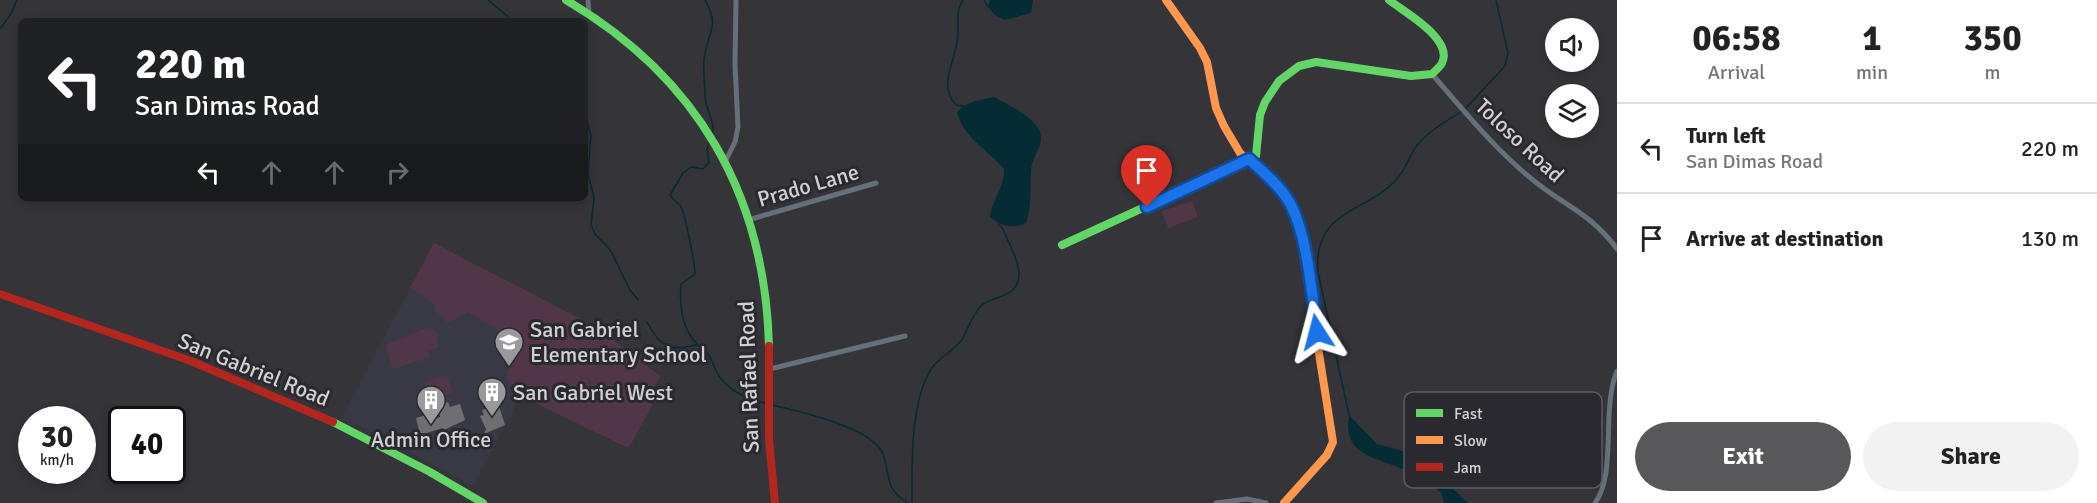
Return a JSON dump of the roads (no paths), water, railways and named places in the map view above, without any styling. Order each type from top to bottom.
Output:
[{"type":"street","name":"San Rafael Road","points":[[566,0],[620,35],[655,67],[698,118],[726,160],[756,248],[767,315],[770,369],[769,463],[775,503]]},
{"type":"street","points":[[588,0],[589,13]]},
{"type":"street","points":[[726,160],[735,142],[738,127],[735,64],[736,0]]},
{"type":"street","points":[[1166,0],[1200,48],[1211,73],[1218,114],[1240,153],[1283,192],[1293,209],[1299,227],[1334,436],[1330,451],[1284,503]]},
{"type":"street","points":[[1062,245],[1256,156],[1260,115],[1265,102],[1279,81],[1299,66],[1316,62],[1411,76],[1432,74],[1444,60],[1442,43],[1437,36],[1389,0]]},
{"type":"street","name":"Toloso Road","points":[[1432,74],[1502,152],[1538,184],[1590,218],[1617,249]]},
{"type":"street","name":"Prado Lane","points":[[748,220],[876,183]]},
{"type":"street","name":"San Gabriel Road","points":[[0,294],[168,353],[292,401],[417,464],[483,503]]},
{"type":"street","points":[[770,369],[905,336]]},
{"type":"street","points":[[1602,487],[1605,481],[1609,406],[1617,371]]},
{"type":"street","points":[[1594,503],[1602,488]]},
{"type":"street","points":[[1216,503],[1248,499],[1266,503]]},
{"type":"water","points":[[990,0],[1033,0],[1031,13],[1005,20],[996,16],[988,7]]},
{"type":"water","points":[[994,97],[1031,120],[1040,133],[1040,144],[1031,167],[1028,217],[1026,223],[1017,226],[1003,225],[990,217],[1003,182],[1004,169],[970,136],[957,112],[969,103]]},
{"type":"water","points":[[1349,415],[1377,444],[1404,451],[1404,470],[1363,453],[1351,439],[1348,429]]},
{"type":"water","points":[[1434,488],[1452,488],[1468,503],[1444,503],[1441,492]]},
{"type":"waterway","points":[[0,29],[11,14],[17,0]]},
{"type":"waterway","points":[[488,0],[509,18]]},
{"type":"waterway","points":[[705,0],[712,15],[704,68],[705,100],[713,132]]},
{"type":"waterway","points":[[963,0],[958,15],[958,37],[948,82],[951,97],[956,105],[963,106]]},
{"type":"waterway","points":[[984,0],[988,7]]},
{"type":"waterway","points":[[1466,108],[1505,66],[1508,53],[1496,0]]},
{"type":"waterway","points":[[1349,415],[1318,272],[1319,251],[1324,236],[1332,224],[1384,191],[1396,180],[1423,139],[1462,111]]},
{"type":"waterway","points":[[588,124],[591,136],[588,174]]},
{"type":"waterway","points":[[710,139],[707,150],[709,162],[703,169],[691,167],[683,173],[670,195],[682,209],[695,269],[695,274],[681,284],[683,317],[688,332],[707,352],[725,383],[744,396],[765,403]]},
{"type":"waterway","points":[[588,174],[594,198],[591,225],[595,234],[611,251],[630,290],[638,300]]},
{"type":"waterway","points":[[912,503],[914,434],[919,399],[924,383],[934,365],[961,341],[982,305],[1012,291],[1018,281],[1017,262],[1003,229],[998,224]]},
{"type":"waterway","points":[[647,322],[657,337],[667,346],[679,348],[697,345]]},
{"type":"waterway","points":[[772,405],[832,421],[875,443],[882,452],[894,492],[908,503]]},
{"type":"place","name":"San Gabriel Elementary School","points":[[509,368]]},
{"type":"place","name":"San Gabriel West","points":[[492,418]]},
{"type":"place","name":"Admin Office","points":[[431,426]]}]
